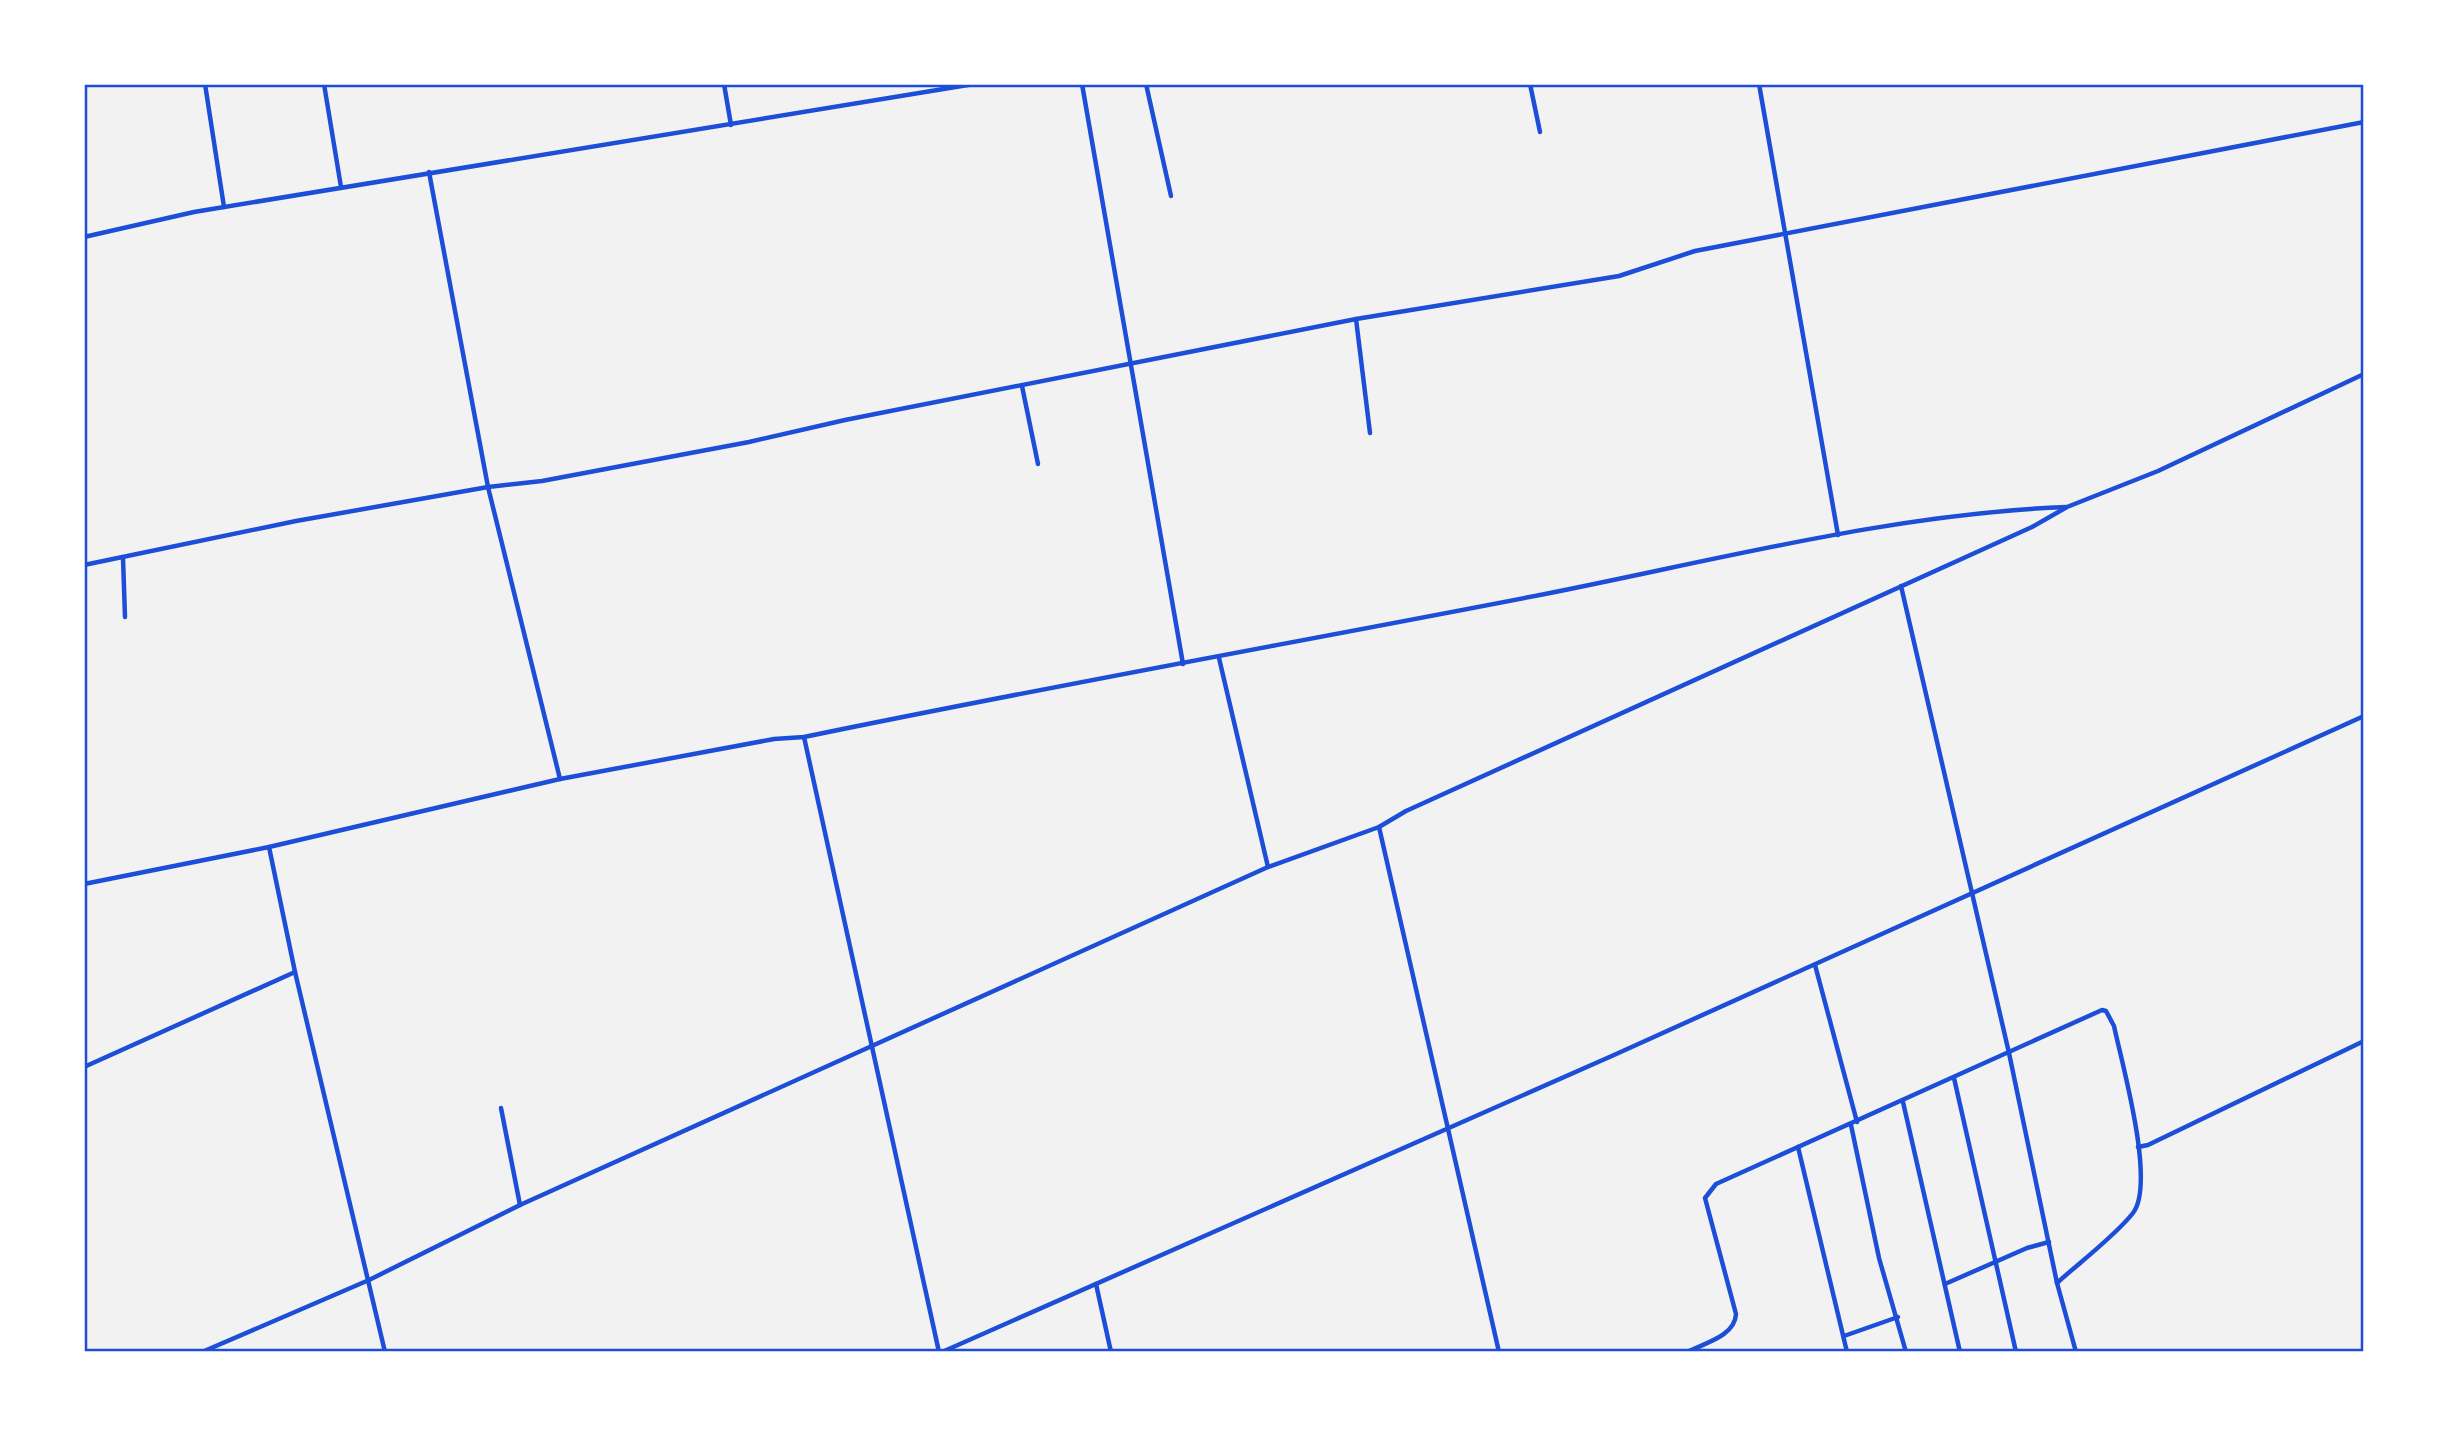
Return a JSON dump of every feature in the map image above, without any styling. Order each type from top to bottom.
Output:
[{"type":"street","points":[[205,84],[224,207]]},
{"type":"street","points":[[324,84],[341,187]]},
{"type":"street","points":[[724,84],[731,125]]},
{"type":"street","points":[[84,237],[224,207],[974,84]]},
{"type":"street","points":[[1082,84],[1183,664]]},
{"type":"street","points":[[1146,84],[1171,196]]},
{"type":"street","points":[[1531,84],[1540,132]]},
{"type":"street","points":[[1759,84],[1838,535]]},
{"type":"street","points":[[84,565],[296,521],[488,486],[542,481],[1356,319],[1619,276],[1695,251],[2364,122]]},
{"type":"street","points":[[429,172],[488,486],[560,779]]},
{"type":"street","points":[[1356,319],[1370,433]]},
{"type":"street","points":[[202,1352],[369,1280],[520,1205],[1268,867],[1379,827],[1406,811],[2032,527],[2067,507],[2158,471],[2364,374]]},
{"type":"street","points":[[1022,386],[1038,464]]},
{"type":"street","points":[[84,884],[269,846],[560,779],[774,739],[804,737],[1219,658],[1838,535],[2023,509],[2067,507]]},
{"type":"street","points":[[123,558],[125,617]]},
{"type":"street","points":[[1900,586],[2009,1053],[2057,1283],[2076,1352]]},
{"type":"street","points":[[1219,658],[1268,867]]},
{"type":"street","points":[[804,737],[941,1352],[1815,965],[2364,716]]},
{"type":"street","points":[[1379,827],[1499,1352]]},
{"type":"street","points":[[269,846],[295,972],[384,1352]]},
{"type":"street","points":[[1815,965],[1857,1122]]},
{"type":"street","points":[[84,1067],[295,972]]},
{"type":"street","points":[[1686,1352],[1731,1331],[1736,1324],[1736,1314],[1705,1198],[1707,1193],[1726,1178],[1903,1102],[2096,1012],[2106,1011],[2114,1026],[2142,1178],[2134,1211],[2057,1283]]},
{"type":"street","points":[[2138,1147],[2364,1041]]},
{"type":"street","points":[[1954,1078],[2017,1352]]},
{"type":"street","points":[[1903,1102],[1960,1352]]},
{"type":"street","points":[[501,1108],[520,1205]]},
{"type":"street","points":[[1851,1125],[1879,1258],[1906,1352]]},
{"type":"street","points":[[1798,1147],[1847,1352]]},
{"type":"street","points":[[1945,1284],[2049,1242]]},
{"type":"street","points":[[1096,1284],[1111,1352]]},
{"type":"street","points":[[1844,1336],[1898,1317]]}]
